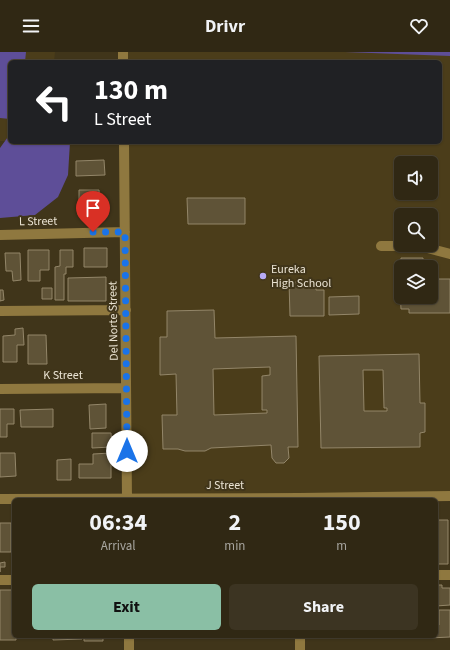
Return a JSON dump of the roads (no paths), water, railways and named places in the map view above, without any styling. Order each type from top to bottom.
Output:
[{"type":"street","name":"Del Norte Street","points":[[124,144],[127,498]]},
{"type":"street","name":"L Street","points":[[0,235],[125,232]]},
{"type":"street","points":[[381,246],[420,246],[450,254]]},
{"type":"street","points":[[0,311],[126,310]]},
{"type":"street","name":"K Street","points":[[0,389],[126,388]]},
{"type":"street","name":"J Street","points":[[349,498],[450,496]]},
{"type":"street","name":"J Street","points":[[0,499],[12,499]]},
{"type":"street","points":[[438,575],[450,575]]},
{"type":"street","points":[[0,580],[12,580]]},
{"type":"street","points":[[129,638],[129,650]]},
{"type":"street","points":[[300,638],[300,650]]},
{"type":"place","name":"Eureka High School","points":[[263,276]]}]
